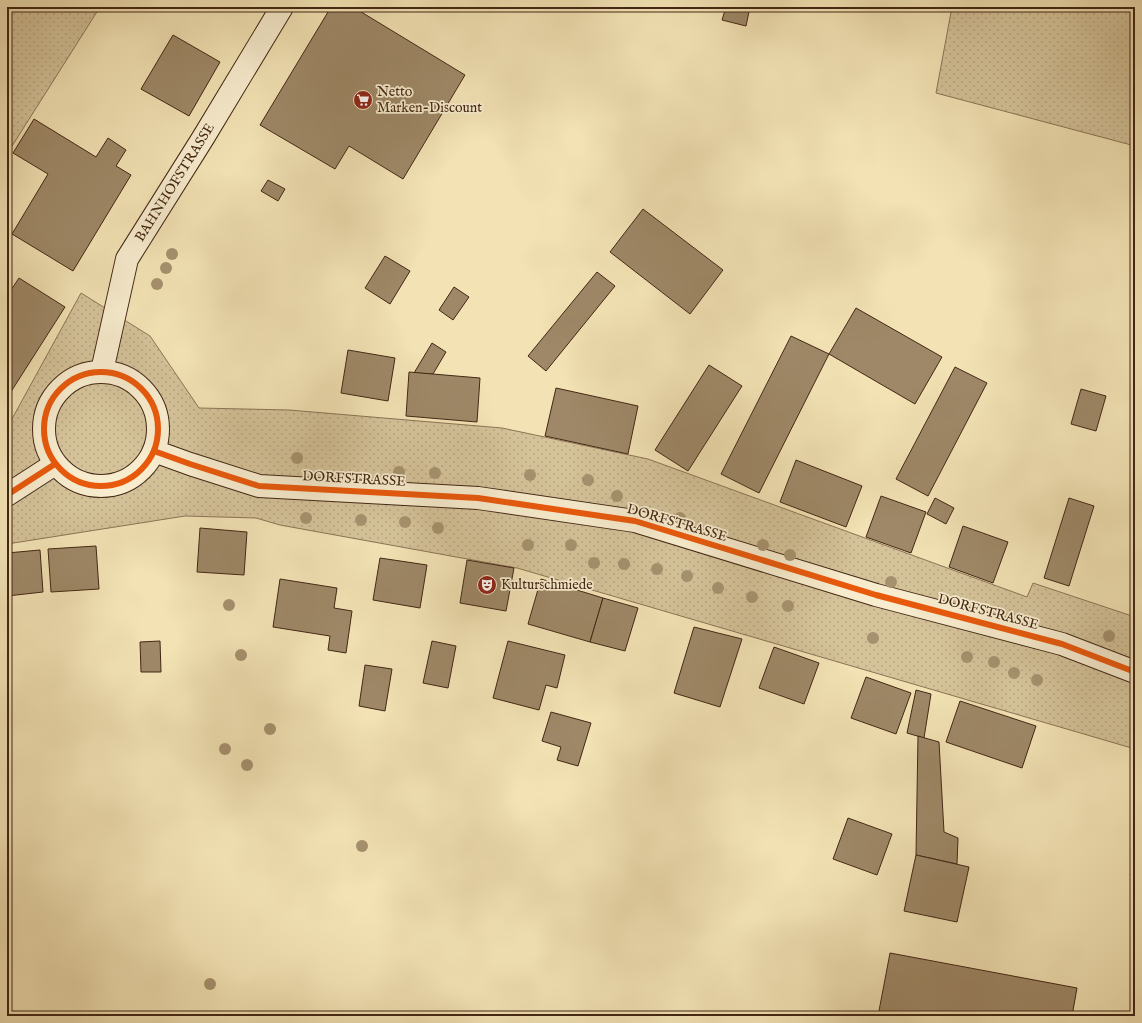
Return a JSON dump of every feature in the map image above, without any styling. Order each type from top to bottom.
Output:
[{"type":"main road","name":"BAHNHOFSTRASSE","points":[[102,371],[127,259],[203,138],[282,7]]},
{"type":"main road","points":[[102,371],[120,375],[136,384],[149,397],[156,414],[158,433],[154,450],[145,465],[132,477],[117,484],[100,486],[83,483],[67,476],[55,464],[46,447],[43,430],[46,411],[54,395],[68,382],[84,374],[102,371]]},
{"type":"main road","name":"DORFSTRASSE","points":[[154,450],[190,464],[259,486],[478,498],[635,521],[876,595],[1062,644],[1135,672]]},
{"type":"main road","points":[[7,495],[55,464]]},
{"type":"shaded area","points":[[7,7],[100,7],[7,154]]},
{"type":"shaded area","points":[[952,7],[1135,7],[1135,146],[936,93]]},
{"type":"shaded area","points":[[81,293],[150,336],[199,408],[289,410],[502,428],[648,459],[1027,597],[1033,583],[1135,617],[1135,749],[517,568],[280,525],[256,518],[185,516],[7,544],[7,428]]},
{"type":"shaded area","points":[[81,1013],[76,1016],[7,1016],[7,1015]]},
{"type":"building","name":"Netto Marken-Discount","points":[[331,7],[353,7],[465,75],[403,179],[349,146],[335,169],[260,125]]},
{"type":"building","points":[[726,7],[750,7],[746,26],[722,20]]},
{"type":"building","points":[[173,35],[220,62],[189,116],[141,89]]},
{"type":"building","points":[[34,119],[96,157],[108,138],[126,150],[116,166],[131,175],[73,271],[12,234],[48,174],[13,153]]},
{"type":"building","points":[[268,180],[285,189],[278,201],[261,191]]},
{"type":"building","points":[[643,209],[723,270],[690,314],[610,252]]},
{"type":"building","points":[[385,256],[410,271],[390,304],[365,288]]},
{"type":"building","points":[[597,272],[615,286],[546,371],[528,356]]},
{"type":"building","points":[[19,278],[65,307],[7,398],[7,296]]},
{"type":"building","points":[[454,287],[469,297],[453,320],[439,310]]},
{"type":"building","points":[[856,308],[942,357],[915,404],[829,354]]},
{"type":"building","points":[[791,336],[829,354],[759,493],[721,474]]},
{"type":"building","points":[[432,343],[446,352],[433,374],[414,373]]},
{"type":"building","points":[[348,350],[395,358],[388,401],[341,393]]},
{"type":"building","points":[[709,365],[742,386],[688,471],[655,450]]},
{"type":"building","points":[[955,367],[987,383],[928,496],[896,479]]},
{"type":"building","points":[[409,372],[480,378],[477,422],[406,416]]},
{"type":"building","points":[[556,388],[638,406],[628,454],[545,436]]},
{"type":"building","points":[[1081,389],[1106,396],[1096,431],[1071,424]]},
{"type":"building","points":[[796,460],[862,486],[846,527],[780,502]]},
{"type":"building","points":[[881,496],[926,512],[911,553],[866,537]]},
{"type":"building","points":[[935,498],[954,508],[946,524],[927,514]]},
{"type":"building","points":[[1069,498],[1094,506],[1069,586],[1044,578]]},
{"type":"building","points":[[963,526],[1008,542],[993,583],[949,567]]},
{"type":"building","points":[[200,528],[247,532],[244,575],[197,572]]},
{"type":"building","points":[[96,546],[99,589],[51,592],[48,549]]},
{"type":"building","points":[[40,550],[43,592],[7,596],[7,553]]},
{"type":"building","points":[[380,558],[427,565],[420,608],[373,600]]},
{"type":"building","name":"Kulturschmiede","points":[[467,560],[514,568],[506,611],[460,603]]},
{"type":"building","points":[[280,579],[337,588],[334,608],[352,611],[346,653],[328,650],[330,636],[273,627]]},
{"type":"building","points":[[541,579],[603,598],[590,642],[528,624]]},
{"type":"building","points":[[603,598],[638,608],[625,651],[590,642]]},
{"type":"building","points":[[694,627],[742,639],[720,707],[674,693]]},
{"type":"building","points":[[160,641],[161,672],[141,672],[140,642]]},
{"type":"building","points":[[432,641],[456,646],[448,688],[423,683]]},
{"type":"building","points":[[508,641],[565,655],[557,688],[546,685],[539,710],[493,698]]},
{"type":"building","points":[[774,647],[819,663],[804,704],[759,688]]},
{"type":"building","points":[[365,665],[392,669],[385,711],[359,706]]},
{"type":"building","points":[[866,677],[911,693],[896,734],[851,718]]},
{"type":"building","points":[[916,690],[931,694],[924,738],[907,733]]},
{"type":"building","points":[[960,701],[1036,726],[1022,768],[946,742]]},
{"type":"building","points":[[551,712],[591,723],[578,766],[557,760],[561,747],[542,741]]},
{"type":"building","points":[[918,736],[939,742],[944,832],[958,838],[957,864],[916,855]]},
{"type":"building","points":[[848,818],[892,834],[877,875],[833,859]]},
{"type":"building","points":[[916,855],[969,867],[957,922],[904,911]]},
{"type":"building","points":[[1135,861],[1135,877],[1130,875]]},
{"type":"building","points":[[890,953],[1077,988],[1072,1016],[878,1016]]},
{"type":"cycle path","points":[[101,372],[123,376],[141,389],[154,407],[158,429],[154,451],[141,469],[123,482],[101,486],[79,482],[61,469],[48,451],[44,429],[48,407],[61,389],[79,376],[101,372]]},
{"type":"cycle path","points":[[154,451],[259,486],[478,498],[635,521],[876,595],[1062,644],[1135,672]]},
{"type":"cycle path","points":[[7,495],[55,464]]},
{"type":"place","name":"Netto Marken-Discount","points":[[363,100]]},
{"type":"place","name":"Kulturschmiede","points":[[487,585]]}]
